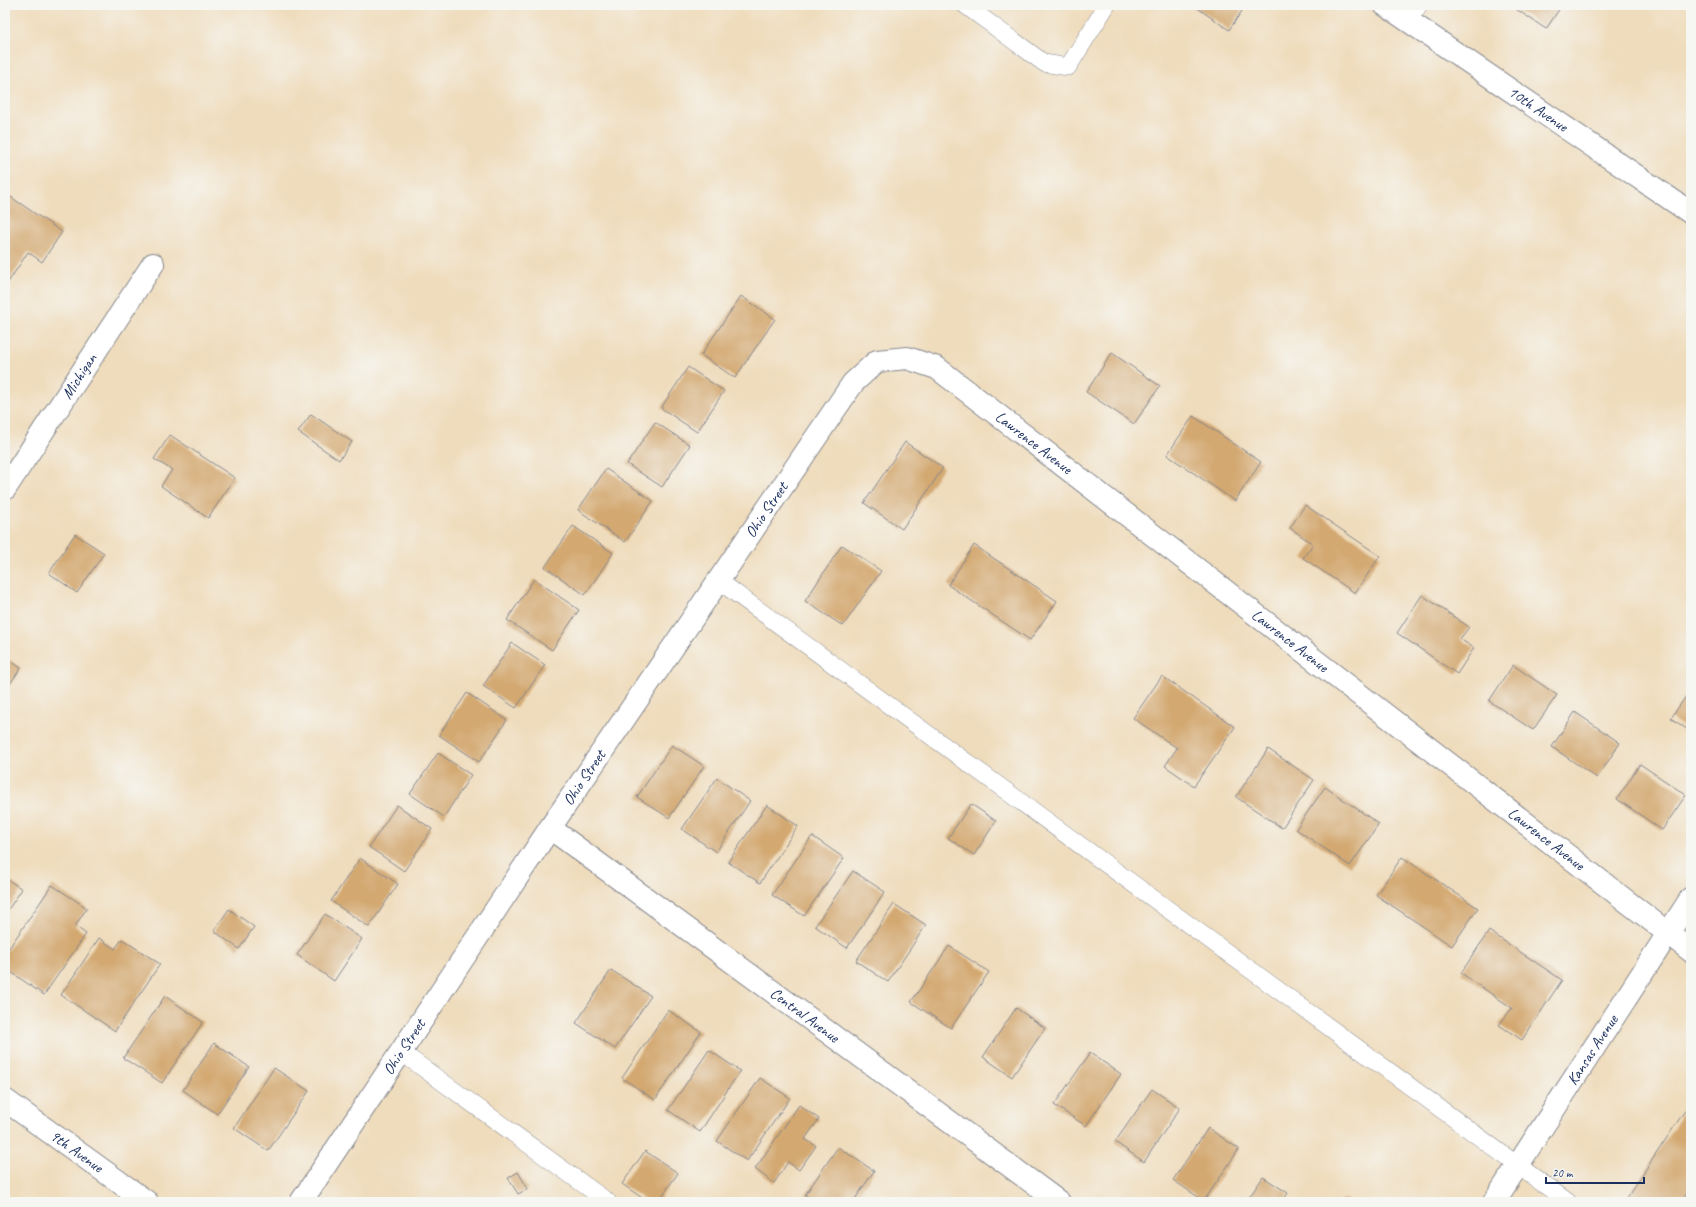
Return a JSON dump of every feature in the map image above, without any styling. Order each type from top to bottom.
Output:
[{"type":"street","name":"10th Avenue","points":[[1385,5],[1413,13],[1691,213]]},
{"type":"street","name":"Michigan","points":[[5,489],[153,264]]},
{"type":"street","name":"Lawrence Avenue","points":[[877,361],[907,358],[937,368],[1667,934],[1691,951]]},
{"type":"street","name":"Ohio Street","points":[[301,1202],[550,828],[853,383],[877,361]]},
{"type":"street","name":"Central Avenue","points":[[550,828],[1059,1202]]},
{"type":"street","name":"Kansas Avenue","points":[[1494,1202],[1691,898]]},
{"type":"street","name":"9th Avenue","points":[[5,1100],[147,1202]]},
{"type":"lane","points":[[965,5],[1044,63],[1068,67],[1107,5]]},
{"type":"lane","points":[[718,581],[1568,1202]]},
{"type":"lane","points":[[401,1052],[608,1202]]},
{"type":"building","points":[[1193,5],[1233,5],[1242,11],[1229,30]]},
{"type":"building","points":[[1510,5],[1562,5],[1546,29]]},
{"type":"building","points":[[5,193],[62,232],[42,262],[28,252],[5,287]]},
{"type":"building","points":[[741,296],[775,319],[735,378],[701,355]]},
{"type":"building","points":[[1112,353],[1160,386],[1134,424],[1086,392]]},
{"type":"building","points":[[688,367],[724,391],[697,432],[661,408]]},
{"type":"building","points":[[311,414],[352,442],[339,460],[298,432]]},
{"type":"building","points":[[1193,416],[1261,462],[1235,501],[1167,455]]},
{"type":"building","points":[[655,422],[690,445],[662,487],[627,464]]},
{"type":"building","points":[[170,435],[235,478],[208,518],[161,486],[172,470],[154,459]]},
{"type":"building","points":[[905,442],[943,468],[902,529],[864,503]]},
{"type":"building","points":[[606,469],[653,501],[625,542],[578,510]]},
{"type":"building","points":[[1305,505],[1380,556],[1355,593],[1303,558],[1313,544],[1290,528]]},
{"type":"building","points":[[573,526],[613,553],[585,595],[545,567]]},
{"type":"building","points":[[75,534],[104,553],[77,593],[49,573]]},
{"type":"building","points":[[842,545],[881,571],[843,626],[805,601]]},
{"type":"building","points":[[974,545],[1057,601],[1030,640],[948,585]]},
{"type":"building","points":[[534,579],[579,610],[552,650],[507,620]]},
{"type":"building","points":[[1422,595],[1469,627],[1460,639],[1474,648],[1457,674],[1397,633]]},
{"type":"building","points":[[512,643],[545,665],[516,708],[483,686]]},
{"type":"building","points":[[5,657],[21,668],[5,691]]},
{"type":"building","points":[[1513,665],[1557,695],[1533,730],[1489,701]]},
{"type":"building","points":[[1162,676],[1235,727],[1194,786],[1165,766],[1177,748],[1133,718]]},
{"type":"building","points":[[1691,689],[1691,732],[1671,718]]},
{"type":"building","points":[[467,693],[507,720],[479,762],[439,735]]},
{"type":"building","points":[[1575,712],[1620,743],[1597,778],[1552,747]]},
{"type":"building","points":[[672,745],[704,766],[669,818],[637,797]]},
{"type":"building","points":[[1268,749],[1314,780],[1282,828],[1236,797]]},
{"type":"building","points":[[438,753],[471,775],[444,817],[410,794]]},
{"type":"building","points":[[1640,764],[1686,795],[1662,830],[1617,799]]},
{"type":"building","points":[[717,778],[750,801],[716,852],[682,829]]},
{"type":"building","points":[[1325,787],[1379,824],[1350,866],[1296,829]]},
{"type":"building","points":[[971,804],[996,821],[974,855],[948,838]]},
{"type":"building","points":[[397,805],[432,829],[404,871],[369,847]]},
{"type":"building","points":[[767,805],[798,826],[760,883],[728,862]]},
{"type":"building","points":[[812,836],[844,858],[804,916],[772,895]]},
{"type":"building","points":[[1402,857],[1478,908],[1452,946],[1376,895]]},
{"type":"building","points":[[360,858],[398,884],[369,927],[331,901]]},
{"type":"building","points":[[853,871],[885,892],[847,948],[815,926]]},
{"type":"building","points":[[5,878],[22,889],[5,914]]},
{"type":"building","points":[[52,885],[87,908],[75,926],[86,934],[44,995],[5,968],[5,954]]},
{"type":"building","points":[[894,904],[926,925],[888,982],[856,961]]},
{"type":"building","points":[[229,909],[254,927],[239,949],[214,931]]},
{"type":"building","points":[[325,914],[362,939],[334,981],[297,955]]},
{"type":"building","points":[[1489,931],[1562,980],[1522,1040],[1499,1025],[1512,1008],[1461,973]]},
{"type":"building","points":[[99,938],[115,949],[122,939],[160,964],[115,1031],[61,995]]},
{"type":"building","points":[[949,946],[989,972],[951,1028],[911,1002]]},
{"type":"building","points":[[611,970],[651,996],[615,1049],[576,1023]]},
{"type":"building","points":[[165,996],[203,1022],[162,1083],[123,1058]]},
{"type":"building","points":[[1016,1008],[1045,1028],[1012,1077],[983,1057]]},
{"type":"building","points":[[668,1010],[701,1032],[655,1100],[622,1078]]},
{"type":"building","points":[[214,1043],[249,1067],[217,1114],[183,1090]]},
{"type":"building","points":[[709,1050],[740,1071],[700,1132],[668,1110]]},
{"type":"building","points":[[1090,1053],[1121,1074],[1086,1126],[1054,1105]]},
{"type":"building","points":[[274,1068],[309,1091],[268,1151],[234,1128]]},
{"type":"building","points":[[760,1078],[790,1098],[747,1161],[717,1141]]},
{"type":"building","points":[[1152,1089],[1180,1108],[1144,1162],[1115,1142]]},
{"type":"building","points":[[799,1105],[819,1119],[805,1139],[816,1146],[799,1170],[788,1162],[774,1183],[755,1169]]},
{"type":"building","points":[[1686,1109],[1691,1113],[1691,1187],[1681,1202],[1624,1202]]},
{"type":"building","points":[[1208,1128],[1239,1149],[1204,1201],[1173,1180]]},
{"type":"building","points":[[838,1147],[874,1171],[853,1202],[815,1202],[805,1195]]},
{"type":"building","points":[[645,1151],[678,1173],[658,1202],[648,1202],[622,1184]]},
{"type":"building","points":[[518,1172],[528,1189],[518,1194],[508,1178]]},
{"type":"building","points":[[1263,1177],[1288,1193],[1282,1202],[1246,1202]]},
{"type":"building","points":[[1344,1198],[1350,1202],[1342,1202]]}]
